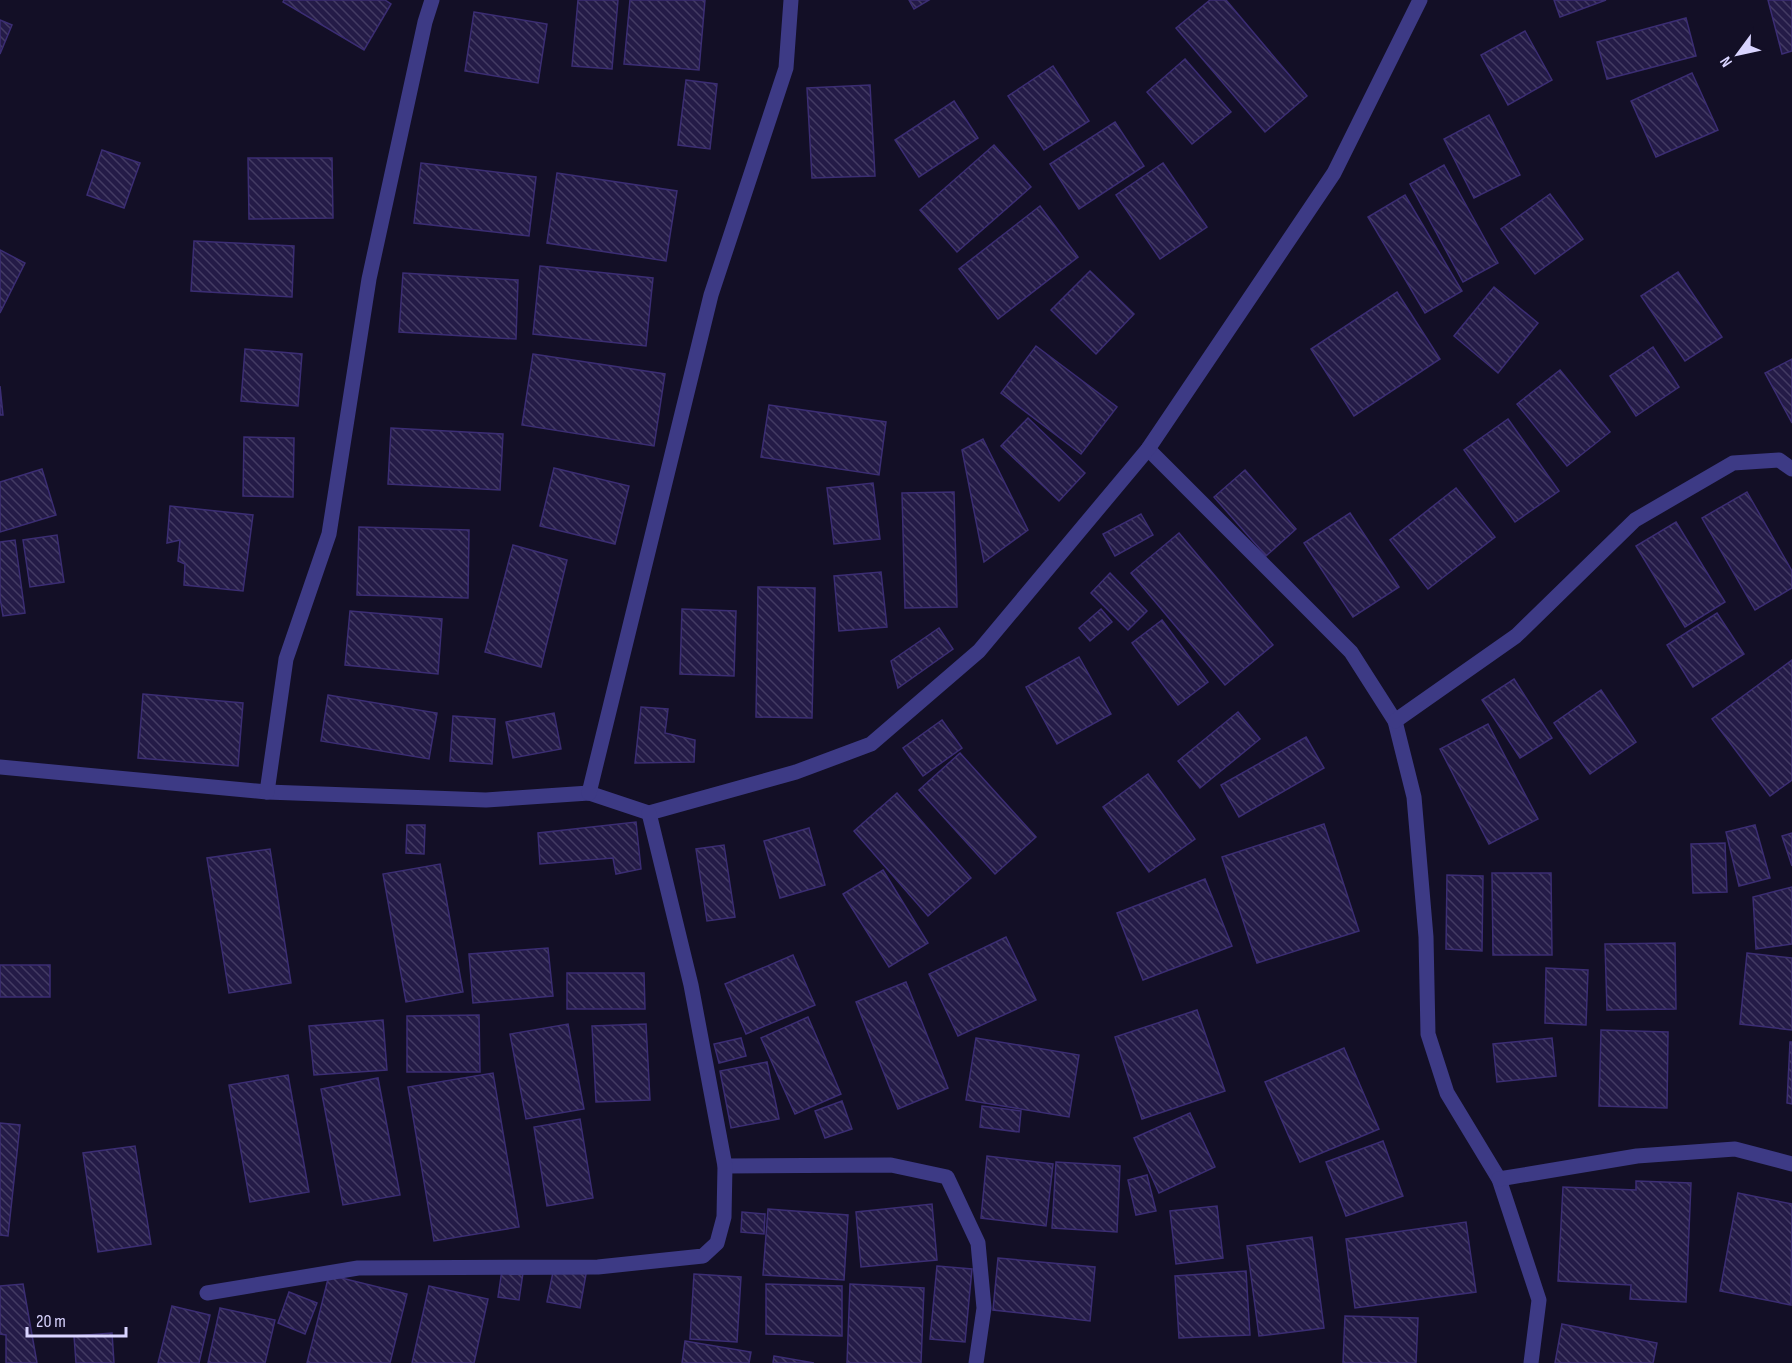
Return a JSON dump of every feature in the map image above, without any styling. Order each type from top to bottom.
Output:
[{"type":"street","points":[[267,792],[286,659],[329,534],[369,279],[425,22],[432,0]]},
{"type":"street","points":[[589,793],[711,295],[786,68],[791,0]]},
{"type":"street","points":[[0,766],[267,792],[486,800],[589,793],[649,813],[796,772],[871,744],[979,651],[1148,448],[1334,173],[1420,0]]},
{"type":"street","points":[[1148,448],[1351,652],[1395,721],[1414,797],[1426,938],[1428,1034],[1447,1093],[1500,1179],[1539,1300],[1531,1363]]},
{"type":"street","points":[[1395,721],[1516,636],[1635,520],[1733,463],[1779,460],[1792,469]]},
{"type":"street","points":[[207,1293],[358,1268],[598,1267],[703,1256],[717,1242],[724,1217],[726,1166],[691,985],[649,813]]},
{"type":"street","points":[[1500,1179],[1637,1156],[1735,1149],[1792,1164]]},
{"type":"street","points":[[726,1166],[891,1165],[947,1177],[978,1243],[984,1308],[976,1363]]},
{"type":"building","points":[[284,0],[385,0],[391,4],[364,50],[283,2]]},
{"type":"building","points":[[578,0],[618,0],[612,69],[572,66]]},
{"type":"building","points":[[630,0],[705,0],[699,70],[624,64]]},
{"type":"building","points":[[909,0],[929,0],[914,9]]},
{"type":"building","points":[[1210,0],[1226,0],[1307,96],[1265,132],[1176,28]]},
{"type":"building","points":[[1554,0],[1606,0],[1560,17]]},
{"type":"building","points":[[1768,0],[1792,0],[1792,51],[1782,54]]},
{"type":"building","points":[[474,12],[547,24],[538,83],[465,71]]},
{"type":"building","points":[[1686,18],[1696,56],[1607,79],[1597,42]]},
{"type":"building","points":[[0,20],[12,25],[0,54]]},
{"type":"building","points":[[1525,31],[1552,80],[1508,105],[1481,55]]},
{"type":"building","points":[[1185,59],[1231,112],[1192,144],[1147,92]]},
{"type":"building","points":[[1053,66],[1089,121],[1044,150],[1008,96]]},
{"type":"building","points":[[1692,73],[1718,130],[1656,157],[1631,101]]},
{"type":"building","points":[[686,80],[717,84],[710,149],[678,145]]},
{"type":"building","points":[[870,85],[875,176],[812,178],[807,88]]},
{"type":"building","points":[[954,101],[978,138],[919,177],[895,140]]},
{"type":"building","points":[[1489,115],[1520,175],[1474,198],[1444,139]]},
{"type":"building","points":[[1115,122],[1144,166],[1079,209],[1050,164]]},
{"type":"building","points":[[994,145],[1031,187],[957,252],[920,210]]},
{"type":"building","points":[[102,150],[140,163],[124,208],[87,195]]},
{"type":"building","points":[[248,158],[332,158],[333,218],[249,219]]},
{"type":"building","points":[[421,163],[536,177],[529,236],[414,223]]},
{"type":"building","points":[[1163,163],[1207,227],[1160,259],[1116,195]]},
{"type":"building","points":[[1444,165],[1498,263],[1463,282],[1410,184]]},
{"type":"building","points":[[557,173],[677,191],[666,261],[547,243]]},
{"type":"building","points":[[1550,194],[1583,239],[1535,274],[1501,229]]},
{"type":"building","points":[[1405,195],[1462,291],[1425,313],[1368,217]]},
{"type":"building","points":[[1040,206],[1078,257],[998,319],[959,269]]},
{"type":"building","points":[[194,241],[294,246],[292,297],[191,291]]},
{"type":"building","points":[[0,250],[25,263],[0,313]]},
{"type":"building","points":[[540,266],[653,278],[646,346],[533,334]]},
{"type":"building","points":[[1090,271],[1134,314],[1096,354],[1051,310]]},
{"type":"building","points":[[1678,272],[1722,337],[1685,361],[1641,296]]},
{"type":"building","points":[[403,273],[518,280],[516,339],[399,332]]},
{"type":"building","points":[[1494,287],[1538,323],[1498,373],[1454,336]]},
{"type":"building","points":[[1397,292],[1440,359],[1354,416],[1311,349]]},
{"type":"building","points":[[1036,346],[1117,407],[1081,454],[1001,393]]},
{"type":"building","points":[[1653,347],[1679,387],[1636,416],[1610,376]]},
{"type":"building","points":[[245,349],[302,354],[298,406],[241,401]]},
{"type":"building","points":[[533,354],[665,374],[654,446],[522,425]]},
{"type":"building","points":[[1792,359],[1792,423],[1765,373]]},
{"type":"building","points":[[1560,370],[1610,432],[1567,466],[1517,404]]},
{"type":"building","points":[[0,386],[3,415],[0,415]]},
{"type":"building","points":[[769,405],[886,422],[879,475],[761,457]]},
{"type":"building","points":[[1028,418],[1085,473],[1059,501],[1001,446]]},
{"type":"building","points":[[1508,419],[1559,491],[1515,522],[1464,450]]},
{"type":"building","points":[[391,428],[503,434],[500,490],[388,484]]},
{"type":"building","points":[[244,437],[294,438],[293,497],[243,496]]},
{"type":"building","points":[[983,439],[1028,530],[984,562],[962,450]]},
{"type":"building","points":[[554,468],[629,486],[615,544],[540,526]]},
{"type":"building","points":[[42,469],[56,515],[0,532],[0,482]]},
{"type":"building","points":[[1245,470],[1296,529],[1266,556],[1214,497]]},
{"type":"building","points":[[873,483],[880,539],[834,544],[827,488]]},
{"type":"building","points":[[1456,488],[1495,537],[1428,589],[1390,540]]},
{"type":"building","points":[[954,492],[957,607],[905,608],[902,493]]},
{"type":"building","points":[[1747,492],[1792,571],[1792,588],[1755,610],[1702,518]]},
{"type":"building","points":[[170,506],[253,515],[243,591],[184,585],[185,564],[178,561],[180,540],[167,543]]},
{"type":"building","points":[[1350,513],[1399,587],[1353,617],[1304,543]]},
{"type":"building","points":[[1141,514],[1153,535],[1115,556],[1103,534]]},
{"type":"building","points":[[1676,522],[1725,602],[1685,627],[1636,546]]},
{"type":"building","points":[[359,527],[469,530],[468,598],[357,595]]},
{"type":"building","points":[[1179,533],[1273,645],[1225,685],[1131,573]]},
{"type":"building","points":[[57,535],[64,582],[30,587],[23,540]]},
{"type":"building","points":[[15,540],[25,613],[3,616],[0,598],[0,542]]},
{"type":"building","points":[[513,545],[567,560],[541,667],[485,652]]},
{"type":"building","points":[[881,572],[887,627],[839,631],[834,576]]},
{"type":"building","points":[[1110,573],[1147,611],[1128,630],[1091,593]]},
{"type":"building","points":[[758,587],[815,588],[812,718],[756,717]]},
{"type":"building","points":[[682,609],[736,611],[734,676],[680,674]]},
{"type":"building","points":[[1101,609],[1112,622],[1090,641],[1079,628]]},
{"type":"building","points":[[350,611],[442,619],[438,674],[345,665]]},
{"type":"building","points":[[1717,613],[1744,654],[1693,687],[1667,645]]},
{"type":"building","points":[[1162,620],[1208,682],[1178,705],[1132,643]]},
{"type":"building","points":[[939,628],[953,649],[898,688],[891,661]]},
{"type":"building","points":[[1079,657],[1111,714],[1057,744],[1026,687]]},
{"type":"building","points":[[1792,660],[1792,780],[1770,796],[1712,719]]},
{"type":"building","points":[[1514,679],[1552,738],[1520,758],[1482,700]]},
{"type":"building","points":[[1601,690],[1636,742],[1590,774],[1554,723]]},
{"type":"building","points":[[143,694],[243,703],[238,766],[138,758]]},
{"type":"building","points":[[328,695],[437,713],[429,759],[321,741]]},
{"type":"building","points":[[641,707],[668,709],[665,733],[695,740],[694,762],[635,763]]},
{"type":"building","points":[[1238,712],[1260,739],[1200,788],[1178,761]]},
{"type":"building","points":[[554,713],[561,749],[513,758],[506,722]]},
{"type":"building","points":[[453,716],[495,719],[492,764],[450,761]]},
{"type":"building","points":[[942,720],[962,748],[923,776],[903,748]]},
{"type":"building","points":[[1488,724],[1538,819],[1489,844],[1440,749]]},
{"type":"building","points":[[1306,737],[1324,768],[1239,817],[1221,785]]},
{"type":"building","points":[[960,753],[1036,837],[995,874],[919,790]]},
{"type":"building","points":[[1148,774],[1195,839],[1149,872],[1103,807]]},
{"type":"building","points":[[897,793],[971,878],[928,916],[854,831]]},
{"type":"building","points":[[636,822],[641,869],[616,874],[613,858],[540,864],[538,833]]},
{"type":"building","points":[[1324,824],[1359,931],[1257,963],[1222,857]]},
{"type":"building","points":[[407,825],[425,825],[424,854],[406,853]]},
{"type":"building","points":[[1755,825],[1770,878],[1739,886],[1726,832]]},
{"type":"building","points":[[809,828],[825,885],[780,898],[764,841]]},
{"type":"building","points":[[1792,833],[1792,866],[1782,836]]},
{"type":"building","points":[[1725,843],[1727,892],[1693,893],[1691,844]]},
{"type":"building","points":[[724,845],[735,917],[707,921],[696,849]]},
{"type":"building","points":[[270,849],[291,983],[229,993],[207,858]]},
{"type":"building","points":[[440,864],[463,992],[406,1002],[383,874]]},
{"type":"building","points":[[883,870],[928,943],[889,967],[843,894]]},
{"type":"building","points":[[1492,873],[1551,873],[1552,955],[1493,955]]},
{"type":"building","points":[[1447,875],[1483,876],[1482,951],[1446,949]]},
{"type":"building","points":[[1205,879],[1232,946],[1143,980],[1117,913]]},
{"type":"building","points":[[1792,887],[1792,944],[1756,949],[1753,897]]},
{"type":"building","points":[[1006,937],[1036,1000],[958,1036],[929,974]]},
{"type":"building","points":[[1675,943],[1676,1009],[1607,1010],[1605,944]]},
{"type":"building","points":[[548,948],[553,996],[473,1003],[469,954]]},
{"type":"building","points":[[1747,953],[1792,958],[1792,1030],[1740,1024]]},
{"type":"building","points":[[793,955],[815,1005],[746,1034],[725,984]]},
{"type":"building","points":[[0,965],[50,965],[50,997],[0,997]]},
{"type":"building","points":[[1546,968],[1588,970],[1586,1025],[1545,1023]]},
{"type":"building","points":[[567,973],[644,973],[645,1009],[567,1009]]},
{"type":"building","points":[[906,982],[948,1088],[898,1109],[856,1002]]},
{"type":"building","points":[[1197,1010],[1225,1091],[1142,1119],[1115,1037]]},
{"type":"building","points":[[479,1015],[480,1072],[407,1072],[407,1016]]},
{"type":"building","points":[[808,1017],[841,1094],[795,1114],[761,1038]]},
{"type":"building","points":[[383,1020],[387,1070],[314,1075],[309,1026]]},
{"type":"building","points":[[568,1024],[584,1109],[526,1119],[510,1034]]},
{"type":"building","points":[[646,1024],[650,1100],[596,1102],[592,1026]]},
{"type":"building","points":[[1601,1030],[1668,1032],[1667,1108],[1599,1106]]},
{"type":"building","points":[[741,1038],[746,1056],[719,1063],[714,1044]]},
{"type":"building","points":[[976,1038],[1079,1055],[1069,1117],[966,1100]]},
{"type":"building","points":[[1552,1038],[1556,1076],[1497,1082],[1493,1044]]},
{"type":"building","points":[[1790,1042],[1792,1042],[1792,1104],[1787,1103]]},
{"type":"building","points":[[1344,1048],[1379,1129],[1300,1162],[1265,1082]]},
{"type":"building","points":[[767,1062],[779,1119],[731,1128],[720,1071]]},
{"type":"building","points":[[493,1073],[519,1227],[434,1241],[408,1087]]},
{"type":"building","points":[[288,1075],[309,1192],[250,1202],[229,1085]]},
{"type":"building","points":[[378,1078],[400,1195],[343,1205],[321,1089]]},
{"type":"building","points":[[842,1101],[852,1129],[825,1138],[815,1111]]},
{"type":"building","points":[[982,1106],[1021,1111],[1019,1132],[980,1127]]},
{"type":"building","points":[[1190,1113],[1215,1167],[1159,1193],[1134,1138]]},
{"type":"building","points":[[580,1119],[593,1198],[547,1206],[534,1127]]},
{"type":"building","points":[[0,1123],[20,1125],[8,1236],[0,1235]]},
{"type":"building","points":[[1383,1141],[1403,1196],[1346,1216],[1326,1162]]},
{"type":"building","points":[[135,1146],[151,1244],[98,1252],[83,1153]]},
{"type":"building","points":[[987,1156],[1053,1164],[1046,1226],[981,1218]]},
{"type":"building","points":[[1056,1162],[1120,1166],[1117,1232],[1052,1228]]},
{"type":"building","points":[[1147,1175],[1156,1211],[1136,1215],[1128,1180]]},
{"type":"building","points":[[1636,1181],[1691,1183],[1686,1302],[1630,1299],[1631,1285],[1558,1281],[1563,1187],[1636,1190]]},
{"type":"building","points":[[1738,1193],[1792,1204],[1791,1305],[1720,1291]]},
{"type":"building","points":[[932,1204],[937,1260],[861,1267],[856,1212]]},
{"type":"building","points":[[1217,1206],[1223,1258],[1176,1264],[1170,1211]]},
{"type":"building","points":[[768,1209],[848,1215],[844,1280],[763,1275]]},
{"type":"building","points":[[742,1212],[765,1214],[764,1234],[741,1232]]},
{"type":"building","points":[[1466,1222],[1476,1292],[1355,1308],[1346,1239]]},
{"type":"building","points":[[1312,1237],[1324,1328],[1259,1336],[1247,1246]]},
{"type":"building","points":[[998,1258],[1095,1267],[1090,1321],[993,1310]]},
{"type":"building","points":[[937,1266],[972,1269],[965,1342],[930,1339]]},
{"type":"building","points":[[554,1267],[586,1274],[580,1308],[547,1302]]},
{"type":"building","points":[[502,1270],[523,1273],[519,1300],[498,1297]]},
{"type":"building","points":[[1246,1271],[1250,1335],[1179,1338],[1175,1276]]},
{"type":"building","points":[[694,1274],[741,1277],[737,1342],[690,1339]]},
{"type":"building","points":[[329,1275],[407,1294],[390,1363],[307,1363]]},
{"type":"building","points":[[23,1284],[37,1363],[6,1363],[6,1335],[0,1334],[0,1286]]},
{"type":"building","points":[[766,1284],[842,1286],[842,1336],[766,1334]]},
{"type":"building","points":[[850,1284],[924,1288],[921,1363],[847,1363]]},
{"type":"building","points":[[429,1286],[488,1299],[474,1363],[412,1363]]},
{"type":"building","points":[[289,1292],[317,1303],[305,1334],[278,1323]]},
{"type":"building","points":[[172,1306],[210,1315],[199,1363],[158,1363]]},
{"type":"building","points":[[220,1308],[275,1320],[265,1363],[208,1363]]},
{"type":"building","points":[[1345,1316],[1418,1318],[1416,1363],[1343,1363]]},
{"type":"building","points":[[1562,1324],[1657,1343],[1653,1363],[1555,1363]]},
{"type":"building","points":[[112,1333],[114,1363],[76,1363],[74,1336]]},
{"type":"building","points":[[685,1341],[751,1352],[749,1363],[682,1363]]},
{"type":"building","points":[[774,1356],[814,1363],[773,1363]]}]
